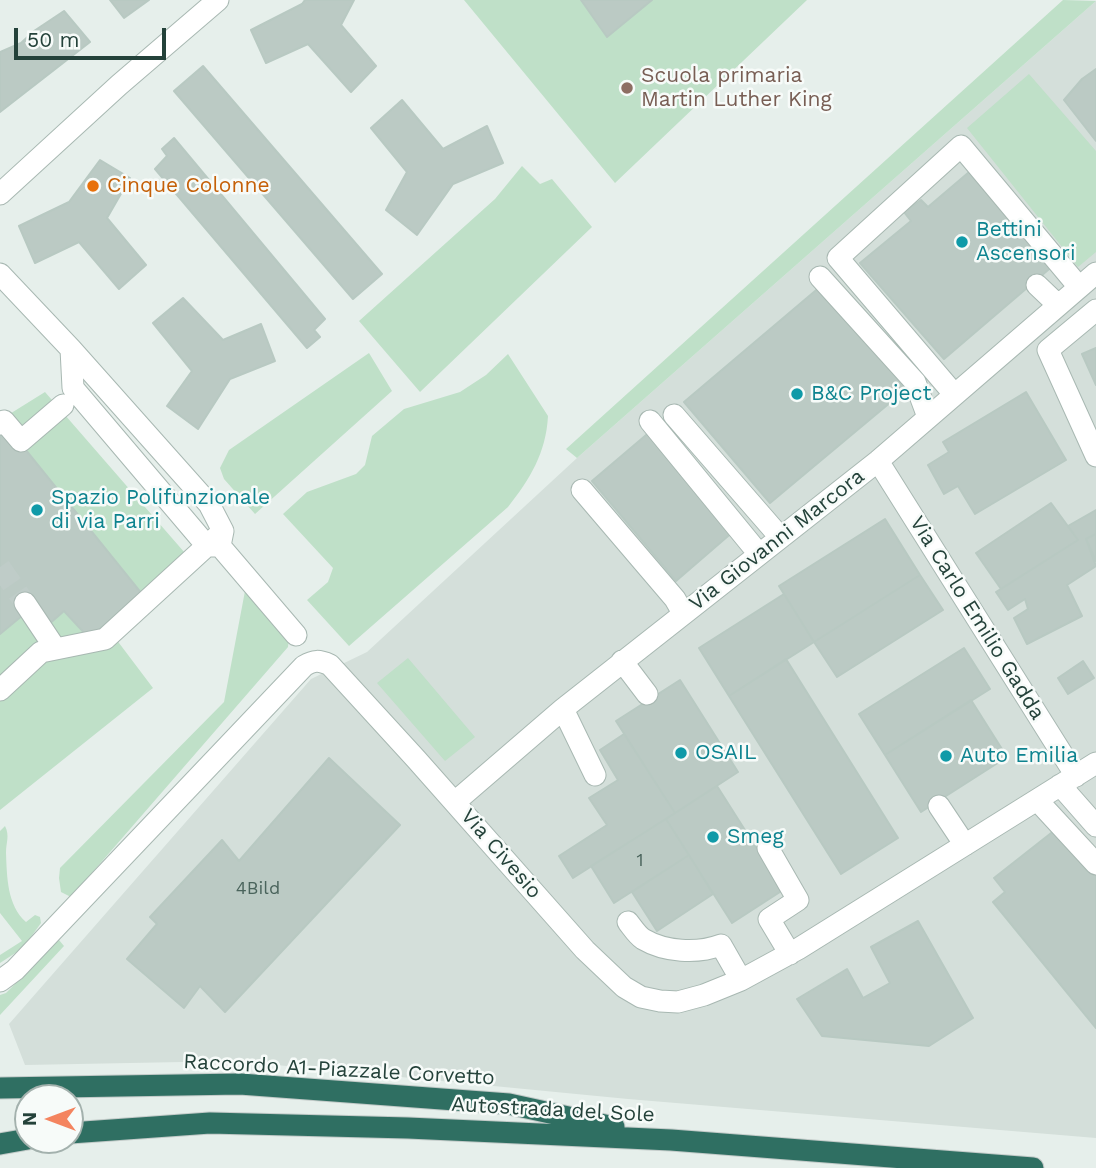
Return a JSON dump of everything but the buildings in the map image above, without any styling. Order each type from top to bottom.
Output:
[{"type":"highway","name":"Raccordo A1-Piazzale Corvetto","points":[[0,1088],[240,1084],[509,1104],[671,1140]]},
{"type":"highway","name":"Autostrada del Sole","points":[[84,1132],[209,1123],[408,1128],[671,1140],[1033,1168]]},
{"type":"street","points":[[0,194],[119,85],[218,0]]},
{"type":"street","points":[[954,394],[838,258],[961,146],[1079,287]]},
{"type":"street","name":"Via Giovanni Marcora","points":[[455,802],[622,661],[878,461],[1096,273]]},
{"type":"street","points":[[0,274],[71,349],[209,504],[217,541],[296,635]]},
{"type":"street","points":[[820,277],[915,382],[928,417]]},
{"type":"street","points":[[1037,285],[1058,305]]},
{"type":"street","points":[[1096,310],[1048,350],[1096,456]]},
{"type":"street","points":[[71,349],[73,388],[197,533],[217,541]]},
{"type":"street","points":[[0,424],[4,421],[21,441],[62,405]]},
{"type":"street","points":[[674,415],[780,537]]},
{"type":"street","points":[[650,421],[759,554]]},
{"type":"street","points":[[145,475],[166,454]]},
{"type":"street","name":"Via Carlo Emilio Gadda","points":[[878,461],[1096,826]]},
{"type":"street","points":[[582,490],[675,599],[683,612]]},
{"type":"street","points":[[0,690],[41,652],[105,639],[217,541]]},
{"type":"street","points":[[25,603],[55,648]]},
{"type":"street","name":"Via Civesio","points":[[0,981],[15,970],[304,666],[321,660],[330,665],[455,802],[585,950],[624,987],[641,998],[678,1002],[741,980],[790,954],[1096,763]]},
{"type":"street","points":[[622,661],[647,694]]},
{"type":"street","points":[[564,709],[596,775]]},
{"type":"street","points":[[1037,800],[1096,864]]},
{"type":"street","points":[[939,806],[965,845]]},
{"type":"street","points":[[768,848],[798,900],[769,919],[790,954]]},
{"type":"street","points":[[628,922],[642,938],[666,947],[697,951],[720,945],[741,980]]},
{"type":"shaded area","points":[[1096,1],[1096,1138],[628,1099],[235,1061],[25,1065],[9,1024],[311,679],[367,652],[577,458]]},
{"type":"green space","name":"Scuola primaria Martin Luther King","points":[[464,0],[807,0],[615,183]]},
{"type":"green space","points":[[1063,0],[1096,1],[577,458],[566,449]]},
{"type":"green space","points":[[1029,74],[1096,151],[1096,252],[1078,267],[967,128]]},
{"type":"green space","points":[[522,166],[540,184],[552,179],[592,227],[420,392],[359,321],[495,199]]},
{"type":"green space","points":[[369,353],[392,391],[255,514],[224,479],[220,468],[229,450]]},
{"type":"green space","points":[[508,354],[548,416],[544,442],[530,476],[508,507],[349,646],[307,600],[328,582],[333,568],[283,514],[307,492],[356,474],[365,465],[372,436],[404,409],[460,392],[486,375]]},
{"type":"green space","points":[[45,392],[198,568],[116,639],[153,688],[0,810],[0,420]]},
{"type":"green space","points":[[250,585],[289,637],[288,647],[71,897],[61,892],[60,868],[224,702],[245,591]]},
{"type":"green space","points":[[408,658],[475,737],[445,761],[377,683]]},
{"type":"green space","points":[[5,826],[8,836],[7,872],[12,899],[26,922],[35,915],[40,917],[41,923],[23,948],[0,963],[0,955],[22,941],[0,913],[0,831]]},
{"type":"green space","points":[[59,940],[64,946],[0,1015],[0,995],[6,993]]},
{"type":"tunnel","points":[[0,567],[25,603]]},
{"type":"place","name":"Scuola primaria Martin Luther King","points":[[627,88]]},
{"type":"place","name":"Cinque Colonne","points":[[93,186]]},
{"type":"place","name":"Bettini Ascensori","points":[[962,242]]},
{"type":"place","name":"B&C Project","points":[[797,394]]},
{"type":"place","name":"Spazio Polifunzionale di via Parri","points":[[37,510]]},
{"type":"place","name":"OSAIL","points":[[681,753]]},
{"type":"place","name":"Auto Emilia","points":[[946,756]]},
{"type":"place","name":"Smeg","points":[[713,837]]}]
